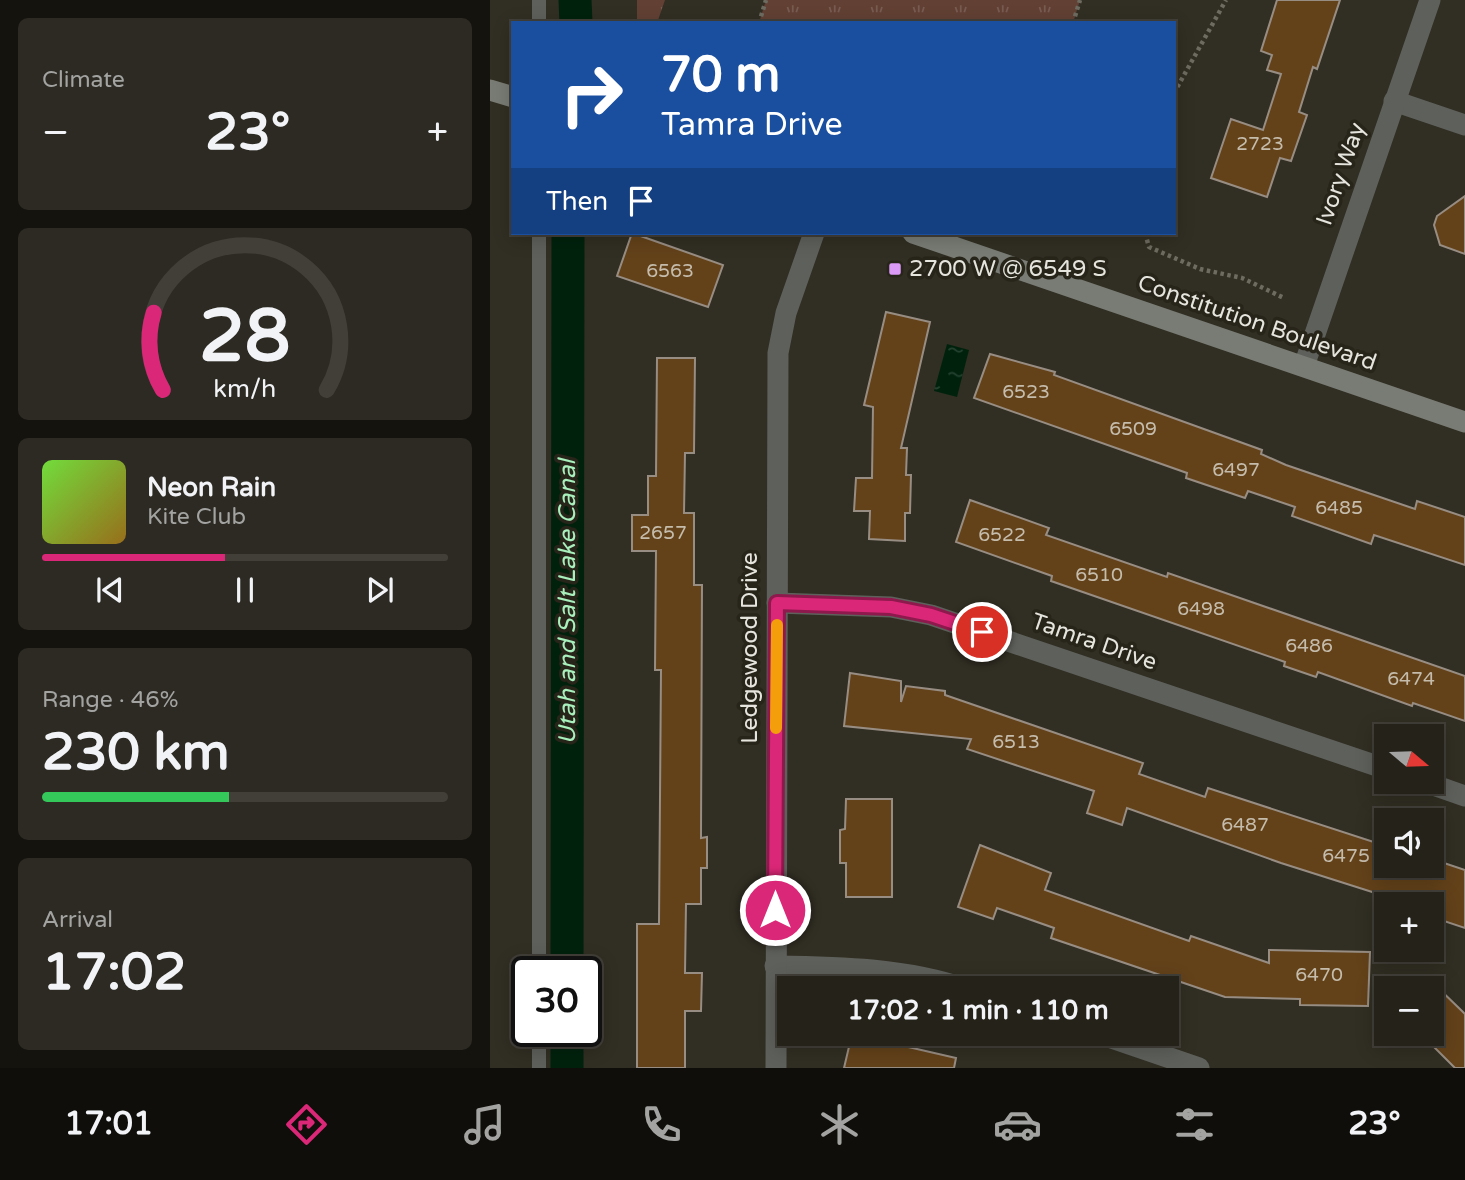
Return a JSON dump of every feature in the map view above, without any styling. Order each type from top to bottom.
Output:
[{"type":"main road","points":[[490,90],[511,96]]},
{"type":"main road","name":"Constitution Boulevard","points":[[919,235],[1465,422]]},
{"type":"street","name":"Ivory Way","points":[[1304,366],[1430,0]]},
{"type":"street","points":[[1394,101],[1465,125]]},
{"type":"street","name":"Ledgewood Drive","points":[[776,1068],[778,353],[786,313],[813,235]]},
{"type":"street","name":"Tamra Drive","points":[[777,603],[891,607],[931,615],[1374,765]]},
{"type":"street","points":[[1444,789],[1465,796]]},
{"type":"street","points":[[775,965],[885,970],[930,976]]},
{"type":"street","points":[[1135,1046],[1199,1068]]},
{"type":"lane","points":[[539,0],[539,21]]},
{"type":"lane","points":[[539,235],[539,956]]},
{"type":"lane","points":[[539,1047],[539,1068]]},
{"type":"path","points":[[760,21],[766,0]]},
{"type":"path","points":[[1074,21],[1080,0]]},
{"type":"path","points":[[1176,89],[1226,0]]},
{"type":"path","points":[[1146,235],[1149,247],[1200,269],[1242,278],[1284,298]]},
{"type":"green space","points":[[637,0],[665,0],[658,21],[637,21]]},
{"type":"green space","points":[[766,0],[1080,0],[1074,21],[760,21]]},
{"type":"water","points":[[947,344],[969,350],[957,397],[934,391]]},
{"type":"building","points":[[1277,0],[1340,0],[1317,69],[1313,67],[1299,112],[1307,115],[1291,161],[1280,158],[1267,197],[1211,178],[1231,119],[1263,130],[1281,74],[1267,70],[1272,55],[1261,51]]},
{"type":"building","points":[[1465,196],[1465,254],[1440,245],[1434,225],[1437,216]]},
{"type":"building","points":[[631,235],[723,265],[708,307],[617,276]]},
{"type":"building","points":[[886,312],[930,322],[901,448],[907,448],[906,475],[911,475],[910,513],[905,513],[905,541],[869,539],[870,511],[854,511],[856,478],[872,478],[873,407],[864,405]]},
{"type":"building","points":[[990,354],[1055,372],[1054,375],[1262,450],[1261,454],[1286,465],[1415,509],[1417,501],[1465,517],[1465,565],[1374,535],[1371,544],[1292,516],[1295,507],[1248,491],[1245,498],[1186,478],[1187,473],[974,398]]},
{"type":"building","points":[[657,358],[695,358],[694,453],[685,453],[684,513],[694,513],[694,585],[702,585],[701,838],[707,837],[707,868],[701,868],[701,904],[686,904],[685,973],[702,973],[701,1011],[685,1011],[685,1068],[637,1068],[637,924],[659,924],[661,670],[655,670],[656,551],[632,551],[632,515],[648,515],[648,476],[656,476]]},
{"type":"building","points":[[970,500],[1049,528],[1046,535],[1167,577],[1168,573],[1465,676],[1465,721],[1413,703],[1412,706],[1318,672],[1316,677],[1284,666],[1285,662],[1051,581],[1052,576],[956,542]]},
{"type":"building","points":[[850,673],[901,681],[901,702],[906,686],[945,691],[945,695],[1143,763],[1139,774],[1205,797],[1208,788],[1374,842],[1374,878],[1444,878],[1444,863],[1465,870],[1465,928],[1444,921],[1444,892],[1374,893],[1281,863],[1127,808],[1122,825],[1087,813],[1094,791],[967,749],[971,739],[844,726]]},
{"type":"building","points":[[846,799],[892,799],[892,897],[846,897],[846,863],[840,863],[840,830],[845,829]]},
{"type":"building","points":[[980,845],[1051,873],[1045,890],[1189,941],[1191,936],[1269,963],[1269,950],[1370,952],[1368,1006],[1300,1005],[1300,999],[1225,997],[1179,981],[1179,976],[1163,976],[1051,938],[1054,928],[997,908],[993,919],[958,907]]},
{"type":"building","points":[[1444,994],[1465,1014],[1465,1068],[1455,1068],[1433,1046],[1444,1046]]},
{"type":"building","points":[[849,1046],[904,1046],[956,1058],[954,1068],[844,1068]]},
{"type":"waterway","name":"Utah and Salt Lake Canal","points":[[575,0],[576,21]]},
{"type":"waterway","name":"Utah and Salt Lake Canal","points":[[567,956],[568,235]]},
{"type":"waterway","name":"Utah and Salt Lake Canal","points":[[567,1047],[567,1068]]},
{"type":"slow traffic","points":[[776,728],[777,625]]},
{"type":"place","name":"2700 W @ 6549 S","points":[[895,269]]},
{"type":"route","points":[[775,910],[777,603],[891,607],[931,615],[982,632]]}]
